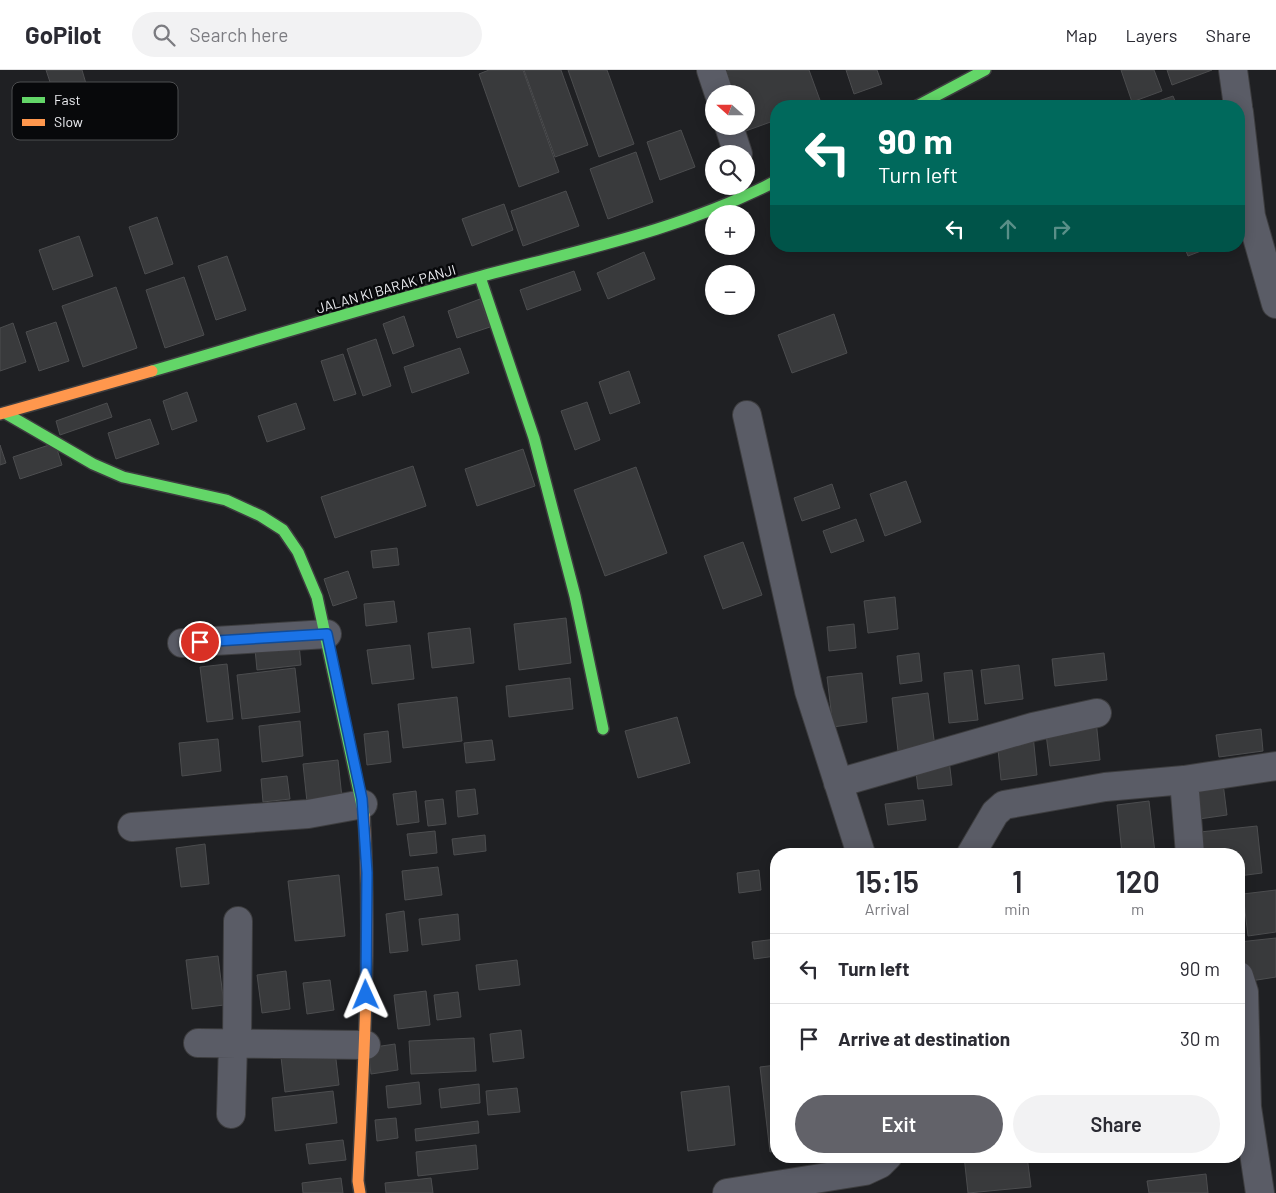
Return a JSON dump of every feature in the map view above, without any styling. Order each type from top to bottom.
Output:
[{"type":"street","points":[[711,70],[716,85]]},
{"type":"street","points":[[928,100],[985,70]]},
{"type":"street","points":[[1233,70],[1237,100]]},
{"type":"street","points":[[1245,166],[1251,216],[1276,304]]},
{"type":"street","name":"JALAN KI BARAK PANJI","points":[[755,185],[770,182]]},
{"type":"street","name":"JALAN KI BARAK PANJI","points":[[3,414],[480,277],[634,237],[729,195]]},
{"type":"street","points":[[480,277],[534,438],[575,596],[603,729]]},
{"type":"street","points":[[3,414],[93,464],[123,477],[226,500],[262,516],[283,530],[298,552],[317,597],[327,634],[363,804],[367,873],[365,924],[366,1045],[358,1182],[360,1193]]},
{"type":"street","points":[[747,415],[809,691],[859,848]]},
{"type":"street","points":[[182,643],[327,634]]},
{"type":"street","points":[[838,783],[1033,727],[1097,713]]},
{"type":"street","points":[[975,848],[995,813],[1004,805],[1105,786],[1184,780],[1276,766]]},
{"type":"street","points":[[1184,780],[1190,848]]},
{"type":"street","points":[[132,827],[308,814],[363,804]]},
{"type":"street","points":[[231,1114],[238,921]]},
{"type":"street","points":[[1245,1030],[1247,1107],[1260,1193]]},
{"type":"street","points":[[198,1043],[366,1045]]},
{"type":"street","points":[[726,1193],[865,1171],[881,1163]]},
{"type":"building","points":[[46,70],[82,70],[86,82],[50,82]]},
{"type":"building","points":[[489,70],[523,70],[559,172],[519,187],[479,74]]},
{"type":"building","points":[[524,70],[561,70],[588,145],[555,157]]},
{"type":"building","points":[[568,70],[607,70],[634,144],[599,157]]},
{"type":"building","points":[[720,70],[809,70],[820,100],[770,100],[770,122],[755,128],[755,85],[726,85]]},
{"type":"building","points":[[846,70],[877,70],[882,84],[854,94]]},
{"type":"building","points":[[1121,70],[1154,70],[1162,91],[1137,100],[1131,100]]},
{"type":"building","points":[[1167,70],[1212,70],[1172,85]]},
{"type":"building","points":[[1173,96],[1175,100],[1161,100]]},
{"type":"building","points":[[681,130],[695,167],[660,180],[647,142]]},
{"type":"building","points":[[636,152],[653,202],[608,219],[590,169]]},
{"type":"building","points":[[566,191],[579,226],[523,246],[511,211]]},
{"type":"building","points":[[504,204],[513,230],[472,246],[462,219]]},
{"type":"building","points":[[157,217],[173,264],[145,274],[129,227]]},
{"type":"building","points":[[79,236],[93,276],[53,290],[39,250]]},
{"type":"building","points":[[644,252],[655,279],[608,299],[597,273]]},
{"type":"building","points":[[1186,252],[1198,252],[1188,256]]},
{"type":"building","points":[[227,256],[246,310],[216,320],[198,266]]},
{"type":"building","points":[[574,271],[581,290],[527,310],[520,290]]},
{"type":"building","points":[[184,277],[204,335],[165,348],[146,290]]},
{"type":"building","points":[[116,287],[137,348],[83,367],[62,306]]},
{"type":"building","points":[[480,299],[490,327],[457,338],[448,311]]},
{"type":"building","points":[[834,314],[847,353],[792,373],[778,335]]},
{"type":"building","points":[[404,316],[414,346],[393,354],[383,324]]},
{"type":"building","points":[[56,322],[69,361],[39,371],[26,332]]},
{"type":"building","points":[[13,323],[26,362],[0,371],[0,328]]},
{"type":"building","points":[[376,339],[391,386],[363,396],[347,349]]},
{"type":"building","points":[[460,348],[469,373],[412,393],[404,367]]},
{"type":"building","points":[[343,354],[356,394],[334,401],[321,361]]},
{"type":"building","points":[[629,371],[640,403],[610,414],[599,382]]},
{"type":"building","points":[[187,392],[197,421],[172,430],[163,401]]},
{"type":"building","points":[[587,402],[600,440],[575,450],[561,411]]},
{"type":"building","points":[[107,403],[112,417],[60,435],[56,421]]},
{"type":"building","points":[[296,403],[305,429],[267,442],[258,416]]},
{"type":"building","points":[[150,419],[159,444],[116,459],[108,433]]},
{"type":"building","points":[[55,443],[62,465],[20,479],[13,457]]},
{"type":"building","points":[[0,445],[6,463],[0,465]]},
{"type":"building","points":[[523,449],[535,486],[477,506],[465,469]]},
{"type":"building","points":[[413,466],[426,506],[335,538],[321,497]]},
{"type":"building","points":[[636,467],[667,553],[605,576],[574,490]]},
{"type":"building","points":[[906,481],[921,522],[885,536],[870,494]]},
{"type":"building","points":[[832,484],[840,508],[802,521],[794,498]]},
{"type":"building","points":[[856,519],[864,541],[831,553],[823,531]]},
{"type":"building","points":[[743,542],[762,595],[723,609],[704,556]]},
{"type":"building","points":[[397,548],[399,565],[373,568],[371,551]]},
{"type":"building","points":[[348,571],[357,598],[333,606],[324,579]]},
{"type":"building","points":[[895,597],[898,629],[868,633],[864,601]]},
{"type":"building","points":[[394,601],[397,622],[366,626],[364,604]]},
{"type":"building","points":[[566,618],[571,663],[519,670],[514,624]]},
{"type":"building","points":[[854,624],[856,648],[829,651],[827,627]]},
{"type":"building","points":[[470,628],[474,663],[432,668],[428,633]]},
{"type":"building","points":[[299,644],[301,665],[257,670],[255,649]]},
{"type":"building","points":[[410,645],[414,679],[372,684],[367,650]]},
{"type":"building","points":[[919,653],[922,681],[900,684],[897,656]]},
{"type":"building","points":[[1104,653],[1107,680],[1055,686],[1052,659]]},
{"type":"building","points":[[227,664],[233,719],[207,722],[200,667]]},
{"type":"building","points":[[1019,665],[1023,699],[985,704],[981,670]]},
{"type":"building","points":[[295,668],[300,712],[242,719],[237,675]]},
{"type":"building","points":[[972,670],[978,720],[949,723],[944,673]]},
{"type":"building","points":[[862,673],[867,722],[833,727],[827,677]]},
{"type":"building","points":[[570,678],[573,709],[509,717],[506,686]]},
{"type":"building","points":[[928,693],[935,747],[898,751],[892,698]]},
{"type":"building","points":[[457,697],[462,741],[403,748],[398,704]]},
{"type":"building","points":[[677,717],[690,763],[638,778],[625,731]]},
{"type":"building","points":[[1096,720],[1100,760],[1050,766],[1045,726]]},
{"type":"building","points":[[300,721],[303,756],[262,762],[259,726]]},
{"type":"building","points":[[1261,729],[1263,751],[1219,757],[1216,735]]},
{"type":"building","points":[[388,731],[391,762],[367,765],[364,734]]},
{"type":"building","points":[[1033,735],[1037,775],[1001,780],[997,739]]},
{"type":"building","points":[[218,739],[221,771],[182,776],[179,743]]},
{"type":"building","points":[[492,740],[495,760],[466,763],[464,743]]},
{"type":"building","points":[[338,760],[342,798],[307,802],[303,764]]},
{"type":"building","points":[[949,760],[952,785],[918,789],[915,763]]},
{"type":"building","points":[[287,776],[290,799],[263,802],[261,779]]},
{"type":"building","points":[[1223,783],[1227,815],[1192,820],[1188,787]]},
{"type":"building","points":[[475,789],[478,814],[458,817],[456,791]]},
{"type":"building","points":[[416,791],[419,822],[397,825],[393,794]]},
{"type":"building","points":[[443,799],[446,824],[428,826],[425,801]]},
{"type":"building","points":[[923,800],[926,820],[888,825],[885,804]]},
{"type":"building","points":[[1149,801],[1154,848],[1121,848],[1117,805]]},
{"type":"building","points":[[1257,826],[1262,873],[1245,875],[1245,848],[1202,848],[1200,832]]},
{"type":"building","points":[[435,831],[437,853],[410,856],[407,834]]},
{"type":"building","points":[[485,835],[486,851],[454,855],[452,839]]},
{"type":"building","points":[[205,844],[209,884],[181,887],[176,848]]},
{"type":"building","points":[[438,867],[442,895],[405,900],[402,871]]},
{"type":"building","points":[[759,870],[761,890],[739,893],[737,873]]},
{"type":"building","points":[[339,875],[345,936],[295,941],[288,881]]},
{"type":"building","points":[[1276,890],[1276,932],[1248,936],[1245,894]]},
{"type":"building","points":[[404,911],[408,951],[390,953],[386,914]]},
{"type":"building","points":[[458,914],[460,940],[422,945],[419,919]]},
{"type":"building","points":[[1276,938],[1276,977],[1245,982],[1245,941]]},
{"type":"building","points":[[770,940],[770,957],[754,959],[752,942]]},
{"type":"building","points":[[218,956],[224,1005],[192,1009],[186,960]]},
{"type":"building","points":[[517,960],[520,985],[479,990],[476,965]]},
{"type":"building","points":[[286,971],[290,1009],[262,1013],[257,975]]},
{"type":"building","points":[[330,980],[334,1010],[307,1014],[303,983]]},
{"type":"building","points":[[426,991],[430,1025],[398,1029],[394,995]]},
{"type":"building","points":[[458,992],[461,1017],[437,1020],[434,995]]},
{"type":"building","points":[[521,1030],[524,1058],[493,1062],[490,1034]]},
{"type":"building","points":[[474,1038],[476,1071],[411,1074],[409,1041]]},
{"type":"building","points":[[395,1044],[398,1070],[371,1074],[368,1048]]},
{"type":"building","points":[[335,1051],[339,1085],[285,1092],[281,1057]]},
{"type":"building","points":[[770,1066],[770,1152],[760,1067]]},
{"type":"building","points":[[419,1082],[421,1104],[388,1108],[386,1086]]},
{"type":"building","points":[[479,1084],[480,1103],[441,1108],[439,1089]]},
{"type":"building","points":[[729,1086],[735,1145],[688,1151],[681,1092]]},
{"type":"building","points":[[517,1088],[520,1112],[488,1115],[486,1091]]},
{"type":"building","points":[[333,1091],[337,1123],[275,1131],[272,1098]]},
{"type":"building","points":[[396,1118],[398,1138],[377,1141],[375,1120]]},
{"type":"building","points":[[478,1121],[479,1133],[416,1141],[415,1129]]},
{"type":"building","points":[[343,1140],[346,1160],[309,1164],[306,1144]]},
{"type":"building","points":[[476,1145],[478,1169],[418,1176],[416,1152]]},
{"type":"building","points":[[834,1163],[860,1163],[860,1166],[834,1169]]},
{"type":"building","points":[[965,1163],[1028,1163],[1031,1187],[968,1193]]},
{"type":"building","points":[[1206,1174],[1208,1193],[1149,1193],[1147,1181]]},
{"type":"building","points":[[341,1178],[343,1193],[303,1193],[302,1183]]},
{"type":"building","points":[[431,1178],[433,1193],[386,1193],[385,1183]]},
{"type":"traffic: fast","points":[[928,100],[985,70]]},
{"type":"traffic: fast","points":[[152,371],[440,287],[632,237],[705,212],[770,184]]},
{"type":"traffic: fast","points":[[480,277],[534,438],[575,596],[603,729]]},
{"type":"traffic: fast","points":[[5,413],[93,464],[123,477],[226,500],[261,516],[283,530],[298,552],[317,597],[364,815]]},
{"type":"traffic: slow","points":[[0,414],[152,371]]},
{"type":"traffic: slow","points":[[360,1193],[358,1181],[367,952],[364,815]]},
{"type":"route","points":[[200,642],[327,634],[362,799],[367,873],[365,924],[366,995]]}]
